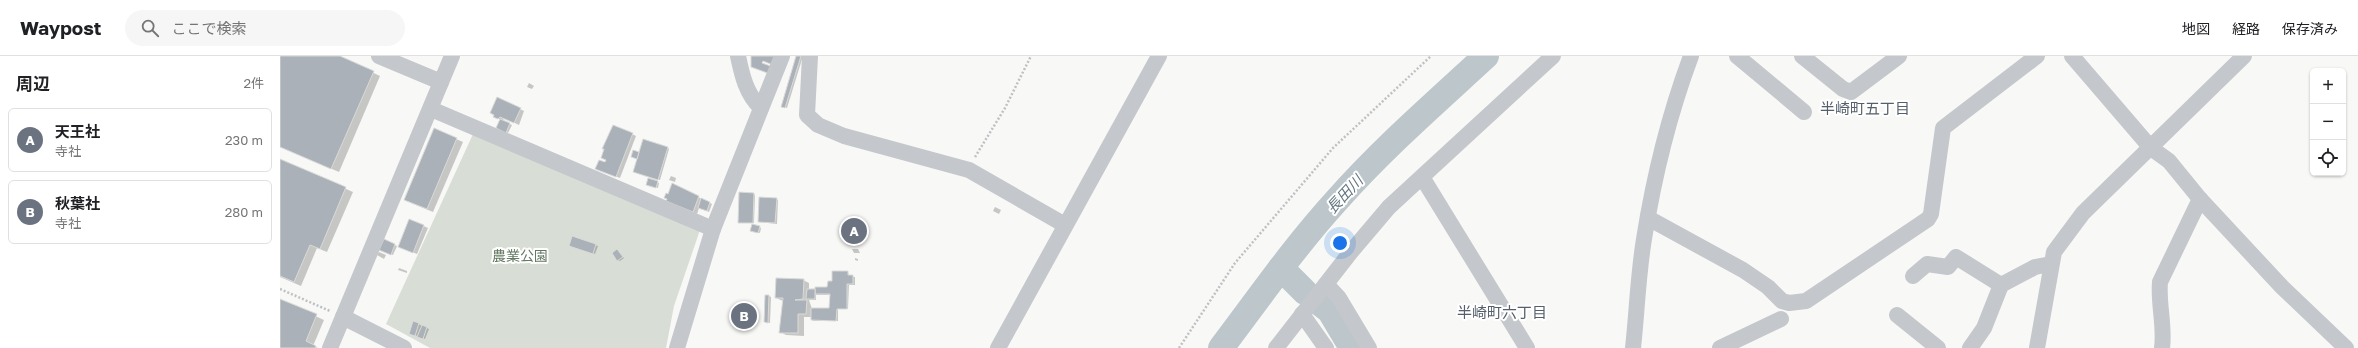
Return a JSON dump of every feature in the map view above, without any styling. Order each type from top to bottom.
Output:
[{"type":"street","points":[[379,56],[441,82]]},
{"type":"street","points":[[330,348],[452,56]]},
{"type":"street","points":[[738,56],[748,90],[754,101],[761,108]]},
{"type":"street","points":[[677,348],[713,229],[782,56]]},
{"type":"street","points":[[810,56],[807,115],[818,124],[844,136],[969,170],[1065,225]]},
{"type":"street","points":[[998,348],[1159,56]]},
{"type":"street","points":[[1276,348],[1389,207],[1552,56]]},
{"type":"street","points":[[1633,348],[1643,240],[1667,129],[1691,56]]},
{"type":"street","points":[[1737,56],[1804,112]]},
{"type":"street","points":[[1802,56],[1843,89],[1851,92],[1899,56]]},
{"type":"street","points":[[1648,218],[1742,270],[1768,287],[1782,301],[1789,303],[1806,301],[1928,219],[1931,214],[1941,133],[1943,128],[2037,56]]},
{"type":"street","points":[[2072,56],[2151,148],[2168,161],[2200,199],[2282,287],[2346,348]]},
{"type":"street","points":[[2037,348],[2054,252],[2083,213],[2244,56]]},
{"type":"street","points":[[431,109],[713,229]]},
{"type":"street","points":[[1422,177],[1527,348]]},
{"type":"street","points":[[2162,348],[2164,334],[2159,292],[2160,282],[2200,199]]},
{"type":"street","points":[[1913,276],[1927,264],[1948,267],[1956,257],[2001,285]]},
{"type":"street","points":[[1970,348],[1984,328],[2001,285],[2035,267],[2051,264]]},
{"type":"street","points":[[1326,284],[1339,298],[1369,348]]},
{"type":"street","points":[[1302,314],[1326,348]]},
{"type":"street","points":[[1897,314],[1938,348]]},
{"type":"street","points":[[343,317],[404,348]]},
{"type":"street","points":[[1720,348],[1781,319]]},
{"type":"path","points":[[969,170],[1032,56]]},
{"type":"path","points":[[1179,348],[1235,263],[1333,148],[1431,56]]},
{"type":"path","points":[[280,289],[343,317]]},
{"type":"green space","name":"農業公園","points":[[473,134],[700,230],[674,306],[666,348],[430,348],[386,324]]},
{"type":"building","points":[[280,56],[340,56],[374,71],[331,169],[280,147]]},
{"type":"building","points":[[751,56],[777,56],[773,65],[763,61],[762,63],[773,67],[770,74],[751,67]]},
{"type":"building","points":[[796,56],[801,56],[785,108],[781,107]]},
{"type":"building","points":[[497,97],[521,108],[514,123],[500,117],[498,119],[493,117],[494,115],[490,113]]},
{"type":"building","points":[[500,119],[510,123],[506,133],[496,128]]},
{"type":"building","points":[[613,125],[633,133],[616,177],[595,169],[599,160],[605,162],[606,160],[601,158],[604,149],[602,149]]},
{"type":"building","points":[[434,128],[457,138],[427,209],[404,200]]},
{"type":"building","points":[[643,139],[668,147],[658,180],[633,172]]},
{"type":"building","points":[[633,150],[639,152],[637,159],[631,157]]},
{"type":"building","points":[[280,159],[346,187],[320,249],[310,245],[294,282],[280,276]]},
{"type":"building","points":[[648,178],[658,181],[656,188],[646,185]]},
{"type":"building","points":[[672,183],[699,196],[693,212],[666,201],[667,199],[664,198],[666,193],[668,194]]},
{"type":"building","points":[[739,192],[754,193],[753,223],[738,223]]},
{"type":"building","points":[[759,197],[777,198],[775,223],[758,222]]},
{"type":"building","points":[[701,198],[710,202],[707,211],[698,208]]},
{"type":"building","points":[[409,219],[424,225],[413,253],[398,247]]},
{"type":"building","points":[[752,224],[760,226],[758,233],[750,231]]},
{"type":"building","points":[[848,226],[860,226],[860,237],[848,236]]},
{"type":"building","points":[[572,236],[596,244],[593,254],[569,246]]},
{"type":"building","points":[[384,239],[395,244],[391,255],[379,250]]},
{"type":"building","points":[[617,249],[623,257],[617,261],[612,253]]},
{"type":"building","points":[[832,271],[848,271],[848,275],[853,275],[853,284],[847,284],[847,309],[837,309],[836,321],[811,320],[811,308],[829,308],[830,294],[815,294],[815,287],[827,287],[828,281],[832,281]]},
{"type":"building","points":[[776,278],[804,279],[803,299],[795,300],[807,300],[806,314],[798,314],[798,333],[779,333],[783,298],[775,298]]},
{"type":"building","points":[[807,289],[815,289],[815,299],[806,299]]},
{"type":"building","points":[[765,295],[769,295],[768,323],[764,322]]},
{"type":"building","points":[[280,299],[317,314],[306,341],[316,346],[315,348],[280,348]]},
{"type":"building","points":[[739,312],[749,312],[749,320],[739,320]]},
{"type":"building","points":[[413,321],[419,323],[415,336],[409,334]]},
{"type":"building","points":[[422,325],[427,327],[423,339],[417,337]]},
{"type":"waterway","name":"長田川","points":[[1221,348],[1292,254],[1337,200],[1391,144],[1486,56]]},
{"type":"waterway","points":[[1281,268],[1305,292]]},
{"type":"waterway","points":[[1321,304],[1330,311],[1352,348]]},
{"type":"place","name":"天王社","points":[[854,231]]},
{"type":"place","name":"秋葉社","points":[[744,316]]},
{"type":"district","name":"半崎町五丁目","points":[[1865,108]]},
{"type":"district","name":"半崎町六丁目","points":[[1502,312]]}]
